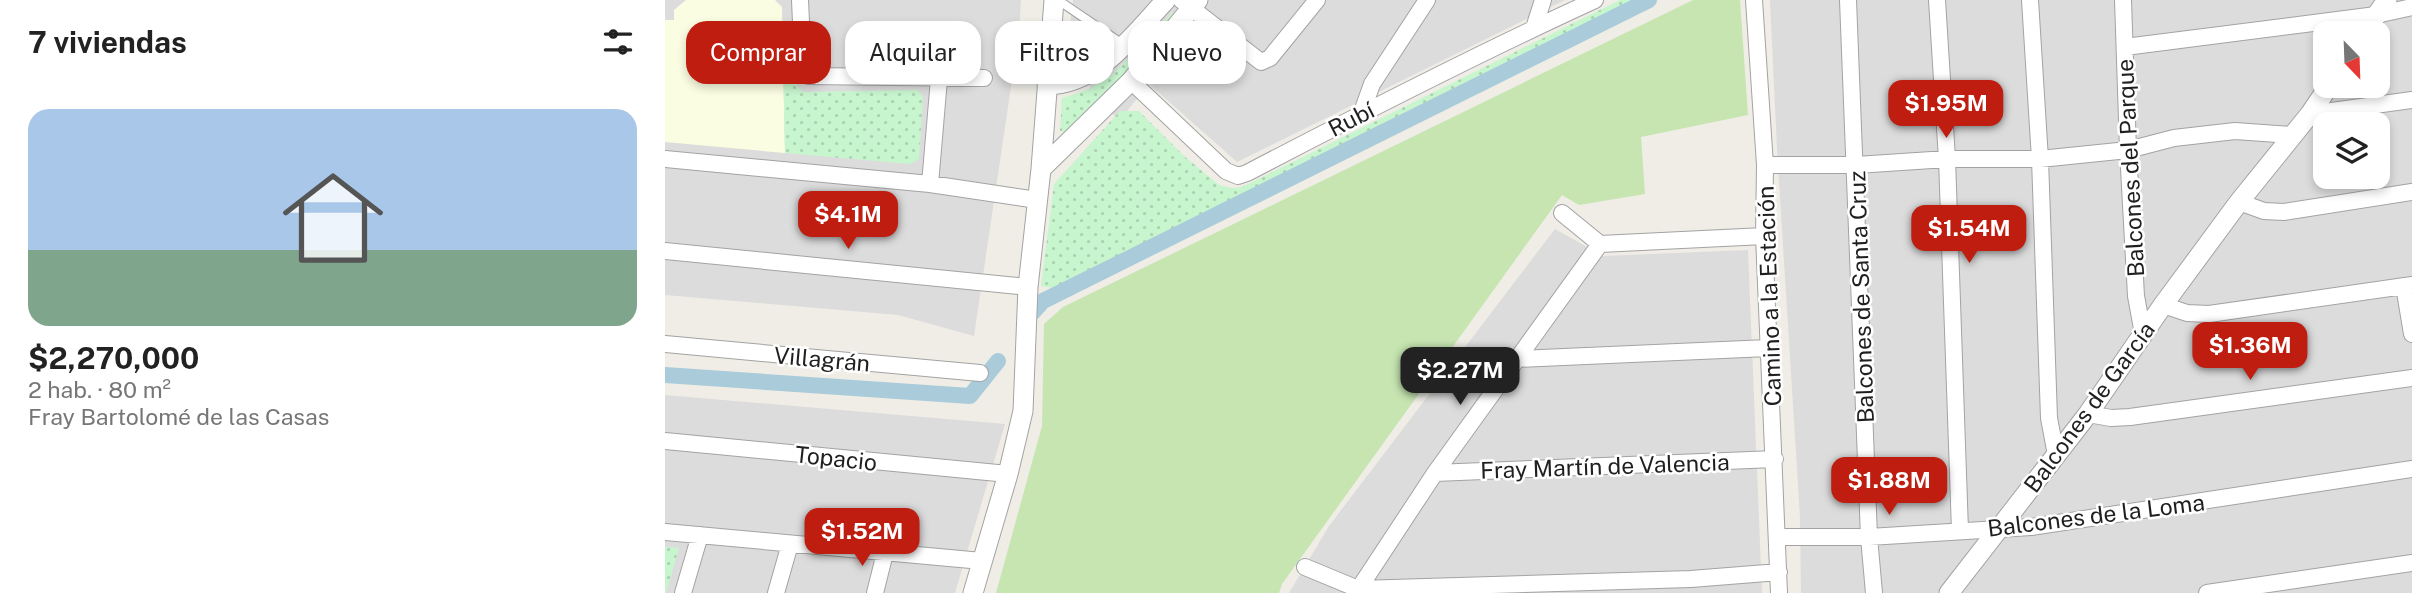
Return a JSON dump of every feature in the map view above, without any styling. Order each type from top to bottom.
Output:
[{"type":"street","points":[[800,0],[803,67],[808,76],[845,77]]},
{"type":"street","points":[[973,593],[1008,474],[1023,411],[1028,287],[1056,0]]},
{"type":"street","points":[[1047,85],[1062,85],[1082,78],[1103,65],[1166,0]]},
{"type":"street","points":[[1176,21],[1190,3],[1261,62],[1270,58],[1317,0]]},
{"type":"street","points":[[1362,112],[1372,83],[1427,0]]},
{"type":"street","points":[[1534,28],[1543,0]]},
{"type":"street","name":"Rubí","points":[[1134,84],[1227,172],[1237,176],[1362,112],[1595,0]]},
{"type":"street","name":"Camino a la Estación","points":[[1754,0],[1765,166],[1764,236],[1779,537],[1779,593]]},
{"type":"street","name":"Balcones de Santa Cruz","points":[[1848,0],[1869,537],[1874,593]]},
{"type":"street","points":[[1937,0],[1947,159],[1960,531]]},
{"type":"street","points":[[2030,0],[2040,159],[2049,418],[2056,455]]},
{"type":"street","name":"Balcones del Parque","points":[[2123,0],[2136,296],[2143,334]]},
{"type":"street","points":[[2125,47],[2382,7],[2412,7]]},
{"type":"street","points":[[930,184],[939,84]]},
{"type":"street","points":[[1041,169],[1128,84]]},
{"type":"street","name":"Balcones de García","points":[[1949,593],[2088,414],[2163,305],[2321,98]]},
{"type":"street","points":[[2310,114],[2412,100]]},
{"type":"street","points":[[1765,166],[1856,165],[1947,159],[2040,159],[2128,150],[2174,138],[2235,131],[2292,135]]},
{"type":"street","points":[[665,159],[930,184],[1037,200]]},
{"type":"street","points":[[2239,202],[2264,211],[2284,212],[2412,192]]},
{"type":"street","points":[[1562,213],[1600,244],[1764,236]]},
{"type":"street","points":[[1357,591],[1434,473],[1600,244]]},
{"type":"street","points":[[665,251],[1028,287]]},
{"type":"street","points":[[2163,305],[2187,313],[2209,314],[2408,285],[2412,334]]},
{"type":"street","name":"Villagrán","points":[[665,344],[980,373]]},
{"type":"street","points":[[1517,359],[1768,348]]},
{"type":"street","points":[[2088,414],[2111,418],[2130,417],[2412,378]]},
{"type":"street","name":"Topacio","points":[[665,441],[1008,474]]},
{"type":"street","name":"Fray Martín de Valencia","points":[[1434,473],[1775,459]]},
{"type":"street","name":"Balcones de la Loma","points":[[1779,537],[1869,537],[2045,525],[2412,469]]},
{"type":"street","points":[[665,532],[982,561]]},
{"type":"street","points":[[683,593],[700,535]]},
{"type":"street","points":[[776,593],[790,544]]},
{"type":"street","points":[[875,593],[885,553]]},
{"type":"street","points":[[2207,593],[2412,562]]},
{"type":"street","points":[[1304,567],[1357,591],[1692,586],[1779,572]]},
{"type":"lane","points":[[1056,0],[1124,45]]},
{"type":"shaded area","points":[[665,0],[1021,0],[1020,21],[995,21],[995,84],[1011,84],[974,336],[898,315],[665,295]]},
{"type":"shaded area","points":[[686,0],[775,0],[782,7],[782,21],[686,21],[686,84],[784,84],[785,153],[665,142],[665,20],[674,20],[674,10]]},
{"type":"shaded area","points":[[1073,0],[1565,0],[1237,162],[1149,84],[1119,121],[1088,84],[1114,84],[1114,21],[1071,21]]},
{"type":"shaded area","points":[[1770,0],[2412,0],[2412,593],[1801,593],[1800,517]]},
{"type":"shaded area","points":[[1555,229],[1603,256],[1748,250],[1762,593],[1289,593],[1329,526]]},
{"type":"shaded area","points":[[665,395],[1005,424],[955,593],[665,593]]},
{"type":"green space","points":[[1620,0],[1638,0],[1053,288],[1041,286],[1054,184],[1120,111],[1139,111],[1184,156],[1219,185],[1242,187]]},
{"type":"green space","points":[[1693,0],[1740,0],[1748,115],[1641,137],[1645,194],[1579,205],[1562,195],[1282,584],[1279,593],[996,593],[1042,426],[1044,324],[1063,307]]},
{"type":"green space","points":[[1173,12],[1178,21],[1164,21]]},
{"type":"green space","points":[[1128,58],[1128,73],[1070,133],[1060,131],[1062,98],[1097,84],[1114,84],[1114,73]]},
{"type":"green space","points":[[783,84],[796,84],[803,92],[918,90],[923,97],[919,159],[910,164],[785,153]]},
{"type":"green space","points":[[665,547],[679,548],[666,593],[665,593]]},
{"type":"waterway","points":[[1033,312],[1043,301],[1649,0]]},
{"type":"waterway","points":[[665,375],[970,396],[998,361]]}]
